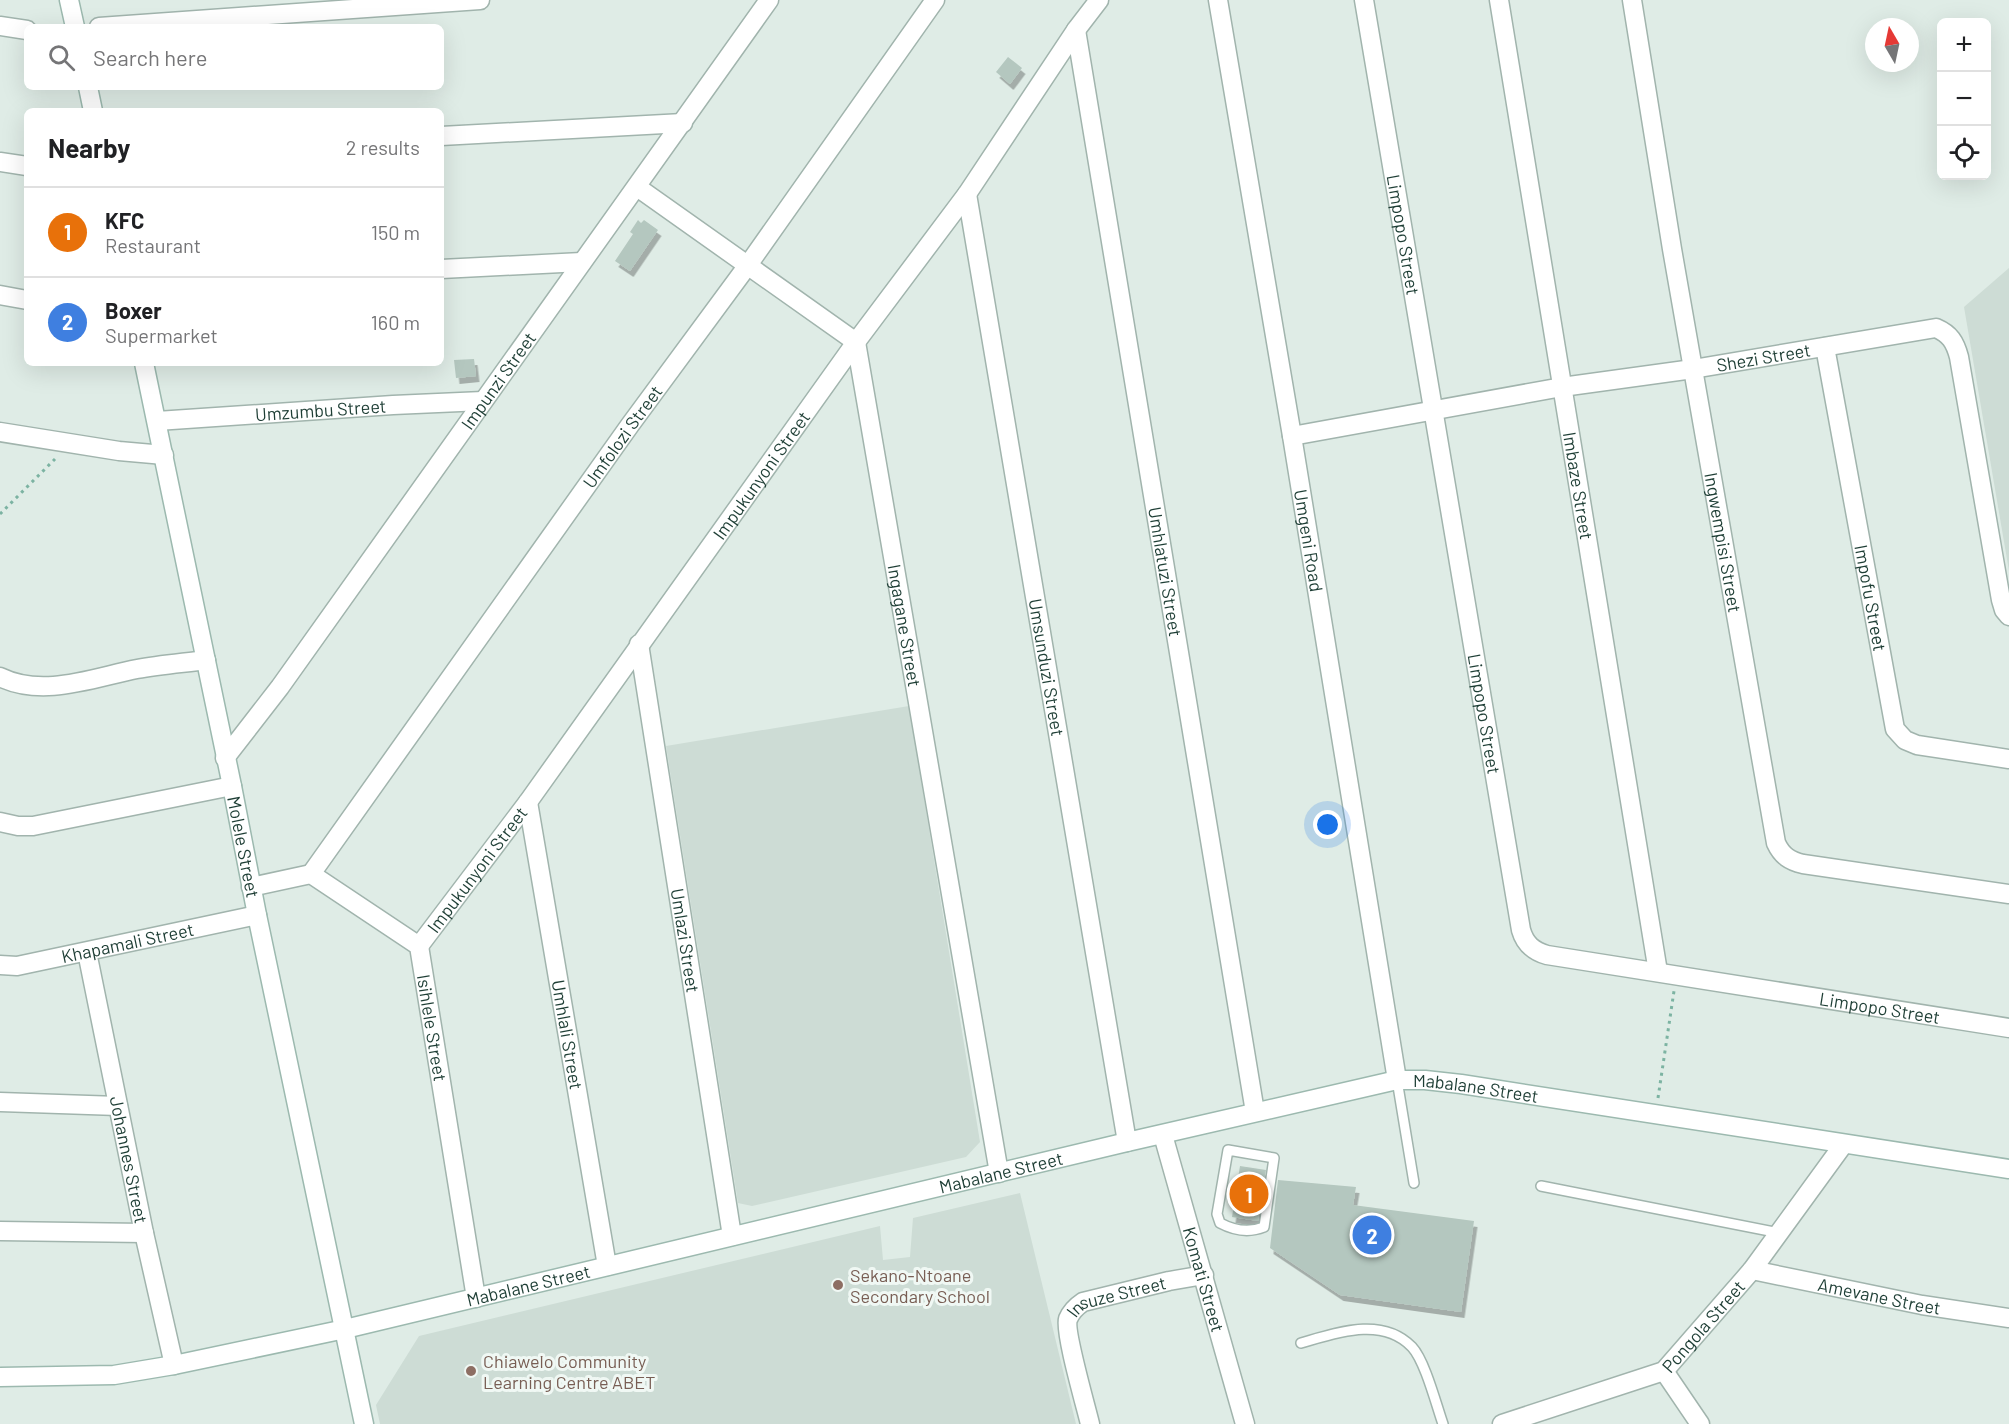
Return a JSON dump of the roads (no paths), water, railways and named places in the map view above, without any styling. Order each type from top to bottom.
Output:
[{"type":"street","points":[[69,0],[74,24]]},
{"type":"street","points":[[141,24],[480,0]]},
{"type":"street","name":"Impunzi Street","points":[[225,758],[280,687],[769,0]]},
{"type":"street","name":"Umfolozi Street","points":[[311,874],[623,435],[748,265],[934,0]]},
{"type":"street","name":"Impukunyoni Street","points":[[419,946],[528,802],[856,342],[967,194],[1098,0]]},
{"type":"street","name":"Umgeni Road","points":[[1218,0],[1397,1080]]},
{"type":"street","name":"Limpopo Street","points":[[1365,0],[1432,412],[1522,934],[1529,946],[1542,954],[2009,1028]]},
{"type":"street","name":"Imbaze Street","points":[[1499,0],[1658,972]]},
{"type":"street","name":"Ingwempisi Street","points":[[1632,0],[1693,369],[1774,837],[1779,850],[1789,859],[1803,864],[2009,894]]},
{"type":"street","points":[[0,26],[24,30]]},
{"type":"street","name":"Umhlatuzi Street","points":[[1076,30],[1255,1112]]},
{"type":"street","points":[[89,90],[92,108]]},
{"type":"street","points":[[444,136],[683,123]]},
{"type":"street","points":[[0,162],[24,166]]},
{"type":"street","points":[[637,187],[856,342]]},
{"type":"street","name":"Umsunduzi Street","points":[[967,194],[1127,1142]]},
{"type":"street","points":[[444,268],[582,262]]},
{"type":"street","points":[[0,296],[24,300]]},
{"type":"street","name":"Shezi Street","points":[[1292,436],[1562,387],[1693,369],[1936,328],[1946,332],[1953,339],[1959,357],[2001,600],[2009,616]]},
{"type":"street","name":"Ingagane Street","points":[[856,342],[999,1173]]},
{"type":"street","name":"Impofu Street","points":[[1825,347],[1895,729],[1905,740],[1917,745],[2009,759]]},
{"type":"street","name":"Molele Street","points":[[145,366],[364,1424]]},
{"type":"street","name":"Umzumbu Street","points":[[157,421],[483,401]]},
{"type":"street","points":[[0,432],[164,455]]},
{"type":"street","name":"Umlazi Street","points":[[639,644],[732,1236]]},
{"type":"street","points":[[0,677],[26,686],[54,687],[139,669],[206,660]]},
{"type":"street","points":[[0,822],[18,826],[33,826],[232,786]]},
{"type":"street","name":"Umhlali Street","points":[[528,802],[607,1266]]},
{"type":"street","points":[[251,887],[311,874],[419,946]]},
{"type":"street","name":"Khapamali Street","points":[[0,965],[17,966],[257,915]]},
{"type":"street","name":"Isihlele Street","points":[[419,946],[476,1298]]},
{"type":"street","name":"Johannes Street","points":[[87,952],[144,1233],[174,1365]]},
{"type":"street","name":"Mabalane Street","points":[[0,1377],[114,1375],[174,1365],[345,1329],[1127,1142],[1397,1080],[1461,1084],[2009,1169]]},
{"type":"street","points":[[0,1102],[118,1106]]},
{"type":"street","name":"Komati Street","points":[[1164,1135],[1245,1424]]},
{"type":"street","name":"Pongola Street","points":[[1502,1424],[1533,1419],[1664,1371],[1752,1270],[1843,1145]]},
{"type":"street","points":[[0,1231],[144,1233]]},
{"type":"street","name":"Amevane Street","points":[[1752,1270],[1922,1305],[2009,1318]]},
{"type":"street","name":"Insuze Street","points":[[1090,1424],[1072,1350],[1067,1323],[1069,1316],[1083,1302],[1204,1275]]},
{"type":"street","points":[[1664,1371],[1700,1424]]},
{"type":"lane","points":[[1397,1080],[1414,1183]]},
{"type":"lane","points":[[1228,1150],[1274,1158],[1264,1227],[1252,1232],[1229,1228],[1220,1223],[1217,1214],[1228,1150]]},
{"type":"lane","points":[[1541,1185],[1780,1233]]},
{"type":"lane","points":[[1302,1343],[1349,1330],[1368,1329],[1399,1338],[1412,1347],[1421,1361],[1443,1424]]},
{"type":"place","name":"KFC","points":[[1249,1194]]},
{"type":"place","name":"Boxer","points":[[1372,1235]]},
{"type":"place","name":"Sekano-Ntoane Secondary School","points":[[838,1285]]},
{"type":"place","name":"Chiawelo Community Learning Centre ABET","points":[[471,1371]]}]
